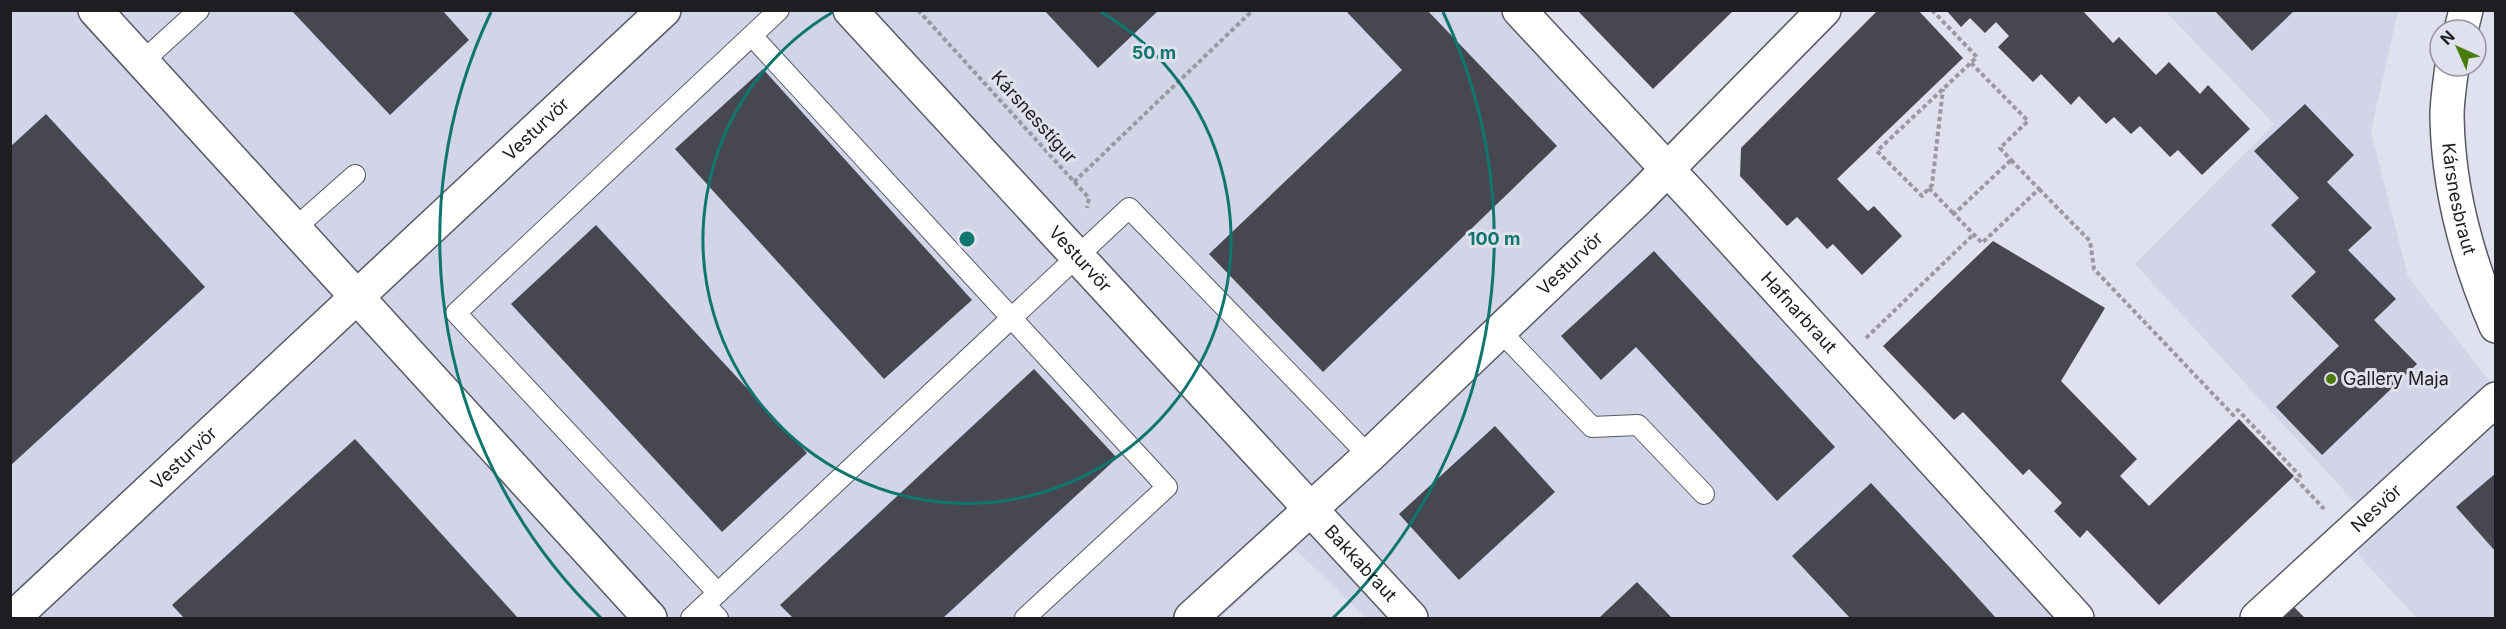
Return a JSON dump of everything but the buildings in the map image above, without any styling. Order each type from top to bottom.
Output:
[{"type":"street","points":[[95,10],[650,618]]},
{"type":"street","name":"Vesturvör","points":[[13,618],[664,10]]},
{"type":"street","name":"Vesturvör","points":[[850,10],[1310,508]]},
{"type":"street","name":"Hafnarbraut","points":[[1519,10],[2077,618]]},
{"type":"street","name":"Vesturvör","points":[[1191,618],[1369,456],[1500,331],[1824,10]]},
{"type":"street","name":"Kársnesbraut","points":[[2451,78],[2447,116],[2452,176],[2477,281],[2496,326]]},
{"type":"street","name":"Nesvör","points":[[2257,618],[2496,399]]},
{"type":"street","name":"Bakkabraut","points":[[1310,508],[1411,618]]},
{"type":"lane","points":[[142,62],[199,10]]},
{"type":"lane","points":[[714,605],[456,313],[779,10]]},
{"type":"lane","points":[[752,36],[1167,487],[1025,618]]},
{"type":"lane","points":[[294,229],[355,175]]},
{"type":"lane","points":[[691,618],[714,605],[1011,318],[1129,208],[1369,456]]},
{"type":"lane","points":[[1500,331],[1592,427],[1638,425],[1704,494]]},
{"type":"path","name":"Kársnesstígur","points":[[918,10],[1089,198],[1077,256]]},
{"type":"path","points":[[1074,182],[1252,10]]},
{"type":"path","points":[[1932,10],[1977,57],[1942,89],[1877,151],[1922,196],[1932,185],[1942,89]]},
{"type":"path","points":[[1971,63],[2028,121],[2000,148],[2090,241],[2094,269],[2233,415],[2238,410],[2300,476],[2296,479],[2325,510]]},
{"type":"path","points":[[1954,214],[2012,160]]},
{"type":"path","points":[[1929,188],[1982,243],[2039,189]]},
{"type":"path","points":[[1860,344],[1974,234]]},
{"type":"shaded area","points":[[10,11],[1499,11],[2074,618],[1366,618],[1295,549],[1220,618],[11,618]]},
{"type":"shaded area","points":[[2165,11],[2398,11],[2371,131],[2408,277],[2495,388],[2495,618],[2417,618],[2358,555],[2364,512],[2135,264],[2274,124]]},
{"type":"place","name":"Gallery Maja","points":[[2331,379]]}]
